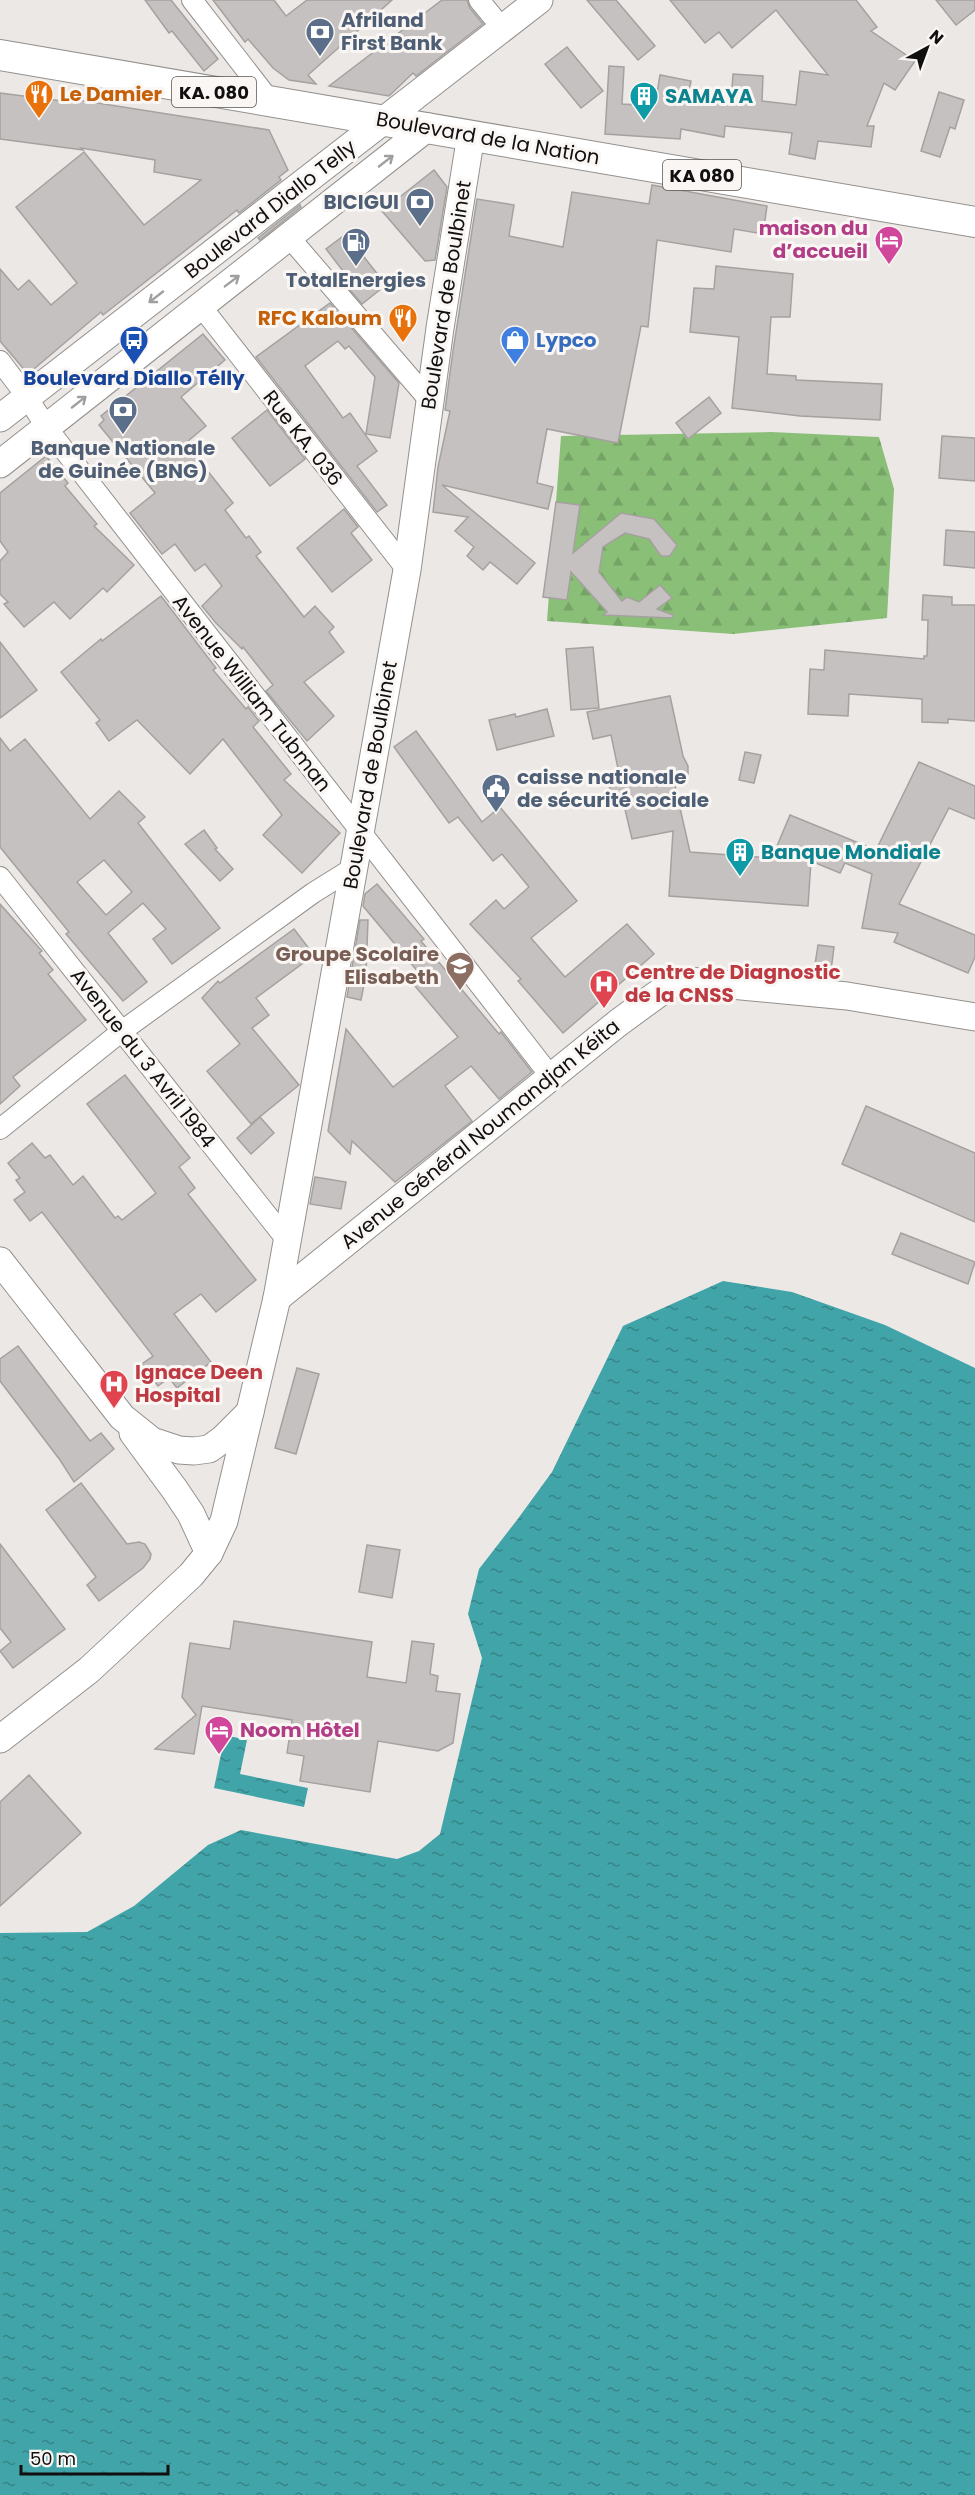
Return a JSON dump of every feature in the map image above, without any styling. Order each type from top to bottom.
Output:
[{"type":"main road","name":"Boulevard Diallo Telly","points":[[0,418],[539,0]]},
{"type":"main road","name":"Boulevard de la Nation","points":[[0,55],[975,222]]},
{"type":"main road","name":"Boulevard Diallo Telly","points":[[0,464],[428,127]]},
{"type":"main road","name":"Boulevard de Boulbinet","points":[[0,1739],[89,1670],[191,1575],[210,1553],[224,1521],[277,1298],[407,570],[430,401],[471,135]]},
{"type":"main road","name":"Avenue Général Noumandjan Kéita","points":[[277,1298],[655,994],[670,985],[689,981],[847,996],[975,1017]]},
{"type":"main road","points":[[0,1261],[176,1490],[191,1514],[210,1553]]},
{"type":"main road","points":[[122,1417],[152,1441],[179,1450],[194,1451],[209,1449],[223,1439],[251,1411]]},
{"type":"street","points":[[192,0],[271,102]]},
{"type":"street","points":[[479,0],[502,28]]},
{"type":"street","points":[[289,237],[430,401]]},
{"type":"street","name":"Rue KA. 036","points":[[200,305],[407,570]]},
{"type":"street","name":"Avenue William Tubman","points":[[0,362],[27,397],[46,428],[552,1078]]},
{"type":"street","points":[[0,1129],[122,1031],[313,893],[353,868]]},
{"type":"street","name":"Avenue du 3 Avril 1984","points":[[0,877],[286,1239]]},
{"type":"green space","points":[[771,432],[879,437],[894,489],[887,618],[733,634],[547,621],[561,436]]},
{"type":"water","points":[[723,1281],[792,1292],[885,1325],[975,1368],[975,2495],[0,2495],[0,1933],[87,1932],[134,1906],[208,1845],[241,1830],[397,1859],[419,1851],[440,1834],[482,1658],[468,1614],[479,1569],[552,1472],[623,1326]]},
{"type":"water","points":[[225,1735],[247,1740],[240,1774],[308,1788],[304,1807],[214,1788]]},
{"type":"building","points":[[145,0],[171,0],[218,59],[204,71],[172,31],[169,33]]},
{"type":"building","name":"Afriland First Bank","points":[[213,0],[274,0],[286,16],[307,0],[392,0],[308,75],[316,84],[289,80],[273,68],[248,39],[245,42]]},
{"type":"building","points":[[442,0],[467,0],[470,8],[483,24],[416,76],[413,73],[389,96],[329,86]]},
{"type":"building","points":[[587,0],[616,0],[655,46],[638,60]]},
{"type":"building","points":[[670,0],[856,0],[877,27],[871,31],[915,61],[895,90],[884,83],[867,126],[874,126],[871,147],[818,141],[815,159],[789,154],[792,133],[725,126],[724,137],[681,129],[680,139],[605,134],[609,66],[624,67],[622,104],[655,106],[660,75],[691,81],[688,96],[731,104],[733,74],[763,76],[762,101],[796,105],[800,71],[828,75],[776,10],[732,48],[719,32],[705,43]]},
{"type":"building","points":[[936,0],[975,0],[975,10],[956,25]]},
{"type":"building","points":[[567,47],[603,91],[581,108],[545,64]]},
{"type":"building","points":[[939,92],[964,100],[955,129],[950,127],[940,157],[921,151]]},
{"type":"building","points":[[0,93],[78,103],[79,100],[269,130],[288,170],[279,177],[281,180],[239,213],[237,210],[103,315],[101,312],[28,374],[0,341],[0,269],[18,290],[29,280],[51,305],[77,283],[16,207],[84,152],[144,225],[201,180],[154,172],[155,160],[81,148],[83,150],[0,139]]},
{"type":"building","name":"BICIGUI","points":[[434,170],[447,187],[435,260],[425,261],[382,211]]},
{"type":"building","points":[[652,185],[767,206],[763,234],[734,229],[731,252],[657,240],[648,327],[641,326],[618,443],[547,429],[537,483],[553,487],[548,509],[442,485],[535,563],[517,584],[490,562],[483,570],[467,556],[474,547],[455,531],[468,517],[433,512],[438,467],[450,411],[445,410],[477,199],[514,205],[509,236],[563,247],[572,192],[649,204]]},
{"type":"building","points":[[300,205],[301,207],[260,240],[258,238]]},
{"type":"building","name":"TotalEnergies","points":[[346,234],[386,285],[362,304],[349,289],[354,285],[326,249]]},
{"type":"building","points":[[716,266],[793,274],[790,317],[771,317],[767,374],[796,376],[796,380],[882,384],[880,420],[800,416],[732,408],[739,337],[690,332],[694,288],[714,289]]},
{"type":"building","points":[[330,303],[399,383],[390,438],[366,434],[375,377],[349,346],[345,349],[338,341],[305,366],[343,418],[350,413],[377,451],[357,466],[387,505],[377,512],[256,357]]},
{"type":"building","points":[[203,334],[225,360],[181,397],[206,426],[188,441],[198,452],[195,455],[233,503],[225,510],[246,538],[249,536],[261,552],[256,556],[304,617],[315,606],[334,627],[329,632],[344,652],[304,682],[334,716],[307,741],[266,691],[273,685],[243,647],[242,649],[202,606],[222,586],[205,564],[195,571],[175,544],[162,554],[130,513],[155,493],[99,425],[104,420],[101,416]]},
{"type":"building","points":[[709,397],[721,413],[688,439],[676,423]]},
{"type":"building","points":[[267,410],[305,459],[270,486],[232,438]]},
{"type":"building","points":[[942,436],[975,438],[975,481],[939,478]]},
{"type":"building","points":[[46,456],[68,483],[65,486],[97,524],[94,526],[134,565],[107,592],[103,588],[70,619],[54,602],[24,627],[4,604],[8,602],[0,594],[0,561],[8,552],[0,541],[0,493]]},
{"type":"building","points":[[556,502],[580,505],[573,553],[621,513],[654,519],[677,545],[670,556],[661,556],[649,539],[625,533],[603,547],[599,572],[622,601],[627,597],[639,602],[660,585],[672,598],[657,609],[673,615],[672,618],[603,615],[607,612],[571,572],[567,600],[543,597]]},
{"type":"building","points":[[344,509],[358,527],[351,533],[372,560],[332,592],[297,548]]},
{"type":"building","points":[[946,530],[975,532],[975,568],[944,565]]},
{"type":"building","points":[[923,595],[952,597],[952,605],[975,605],[975,721],[948,719],[948,723],[922,722],[922,699],[849,694],[848,716],[808,714],[810,669],[824,670],[825,650],[924,659],[924,656],[927,656],[928,620],[922,620]]},
{"type":"building","points":[[161,596],[216,668],[213,670],[259,721],[253,727],[291,774],[284,780],[340,833],[302,873],[263,835],[282,815],[223,739],[190,774],[137,720],[109,741],[96,723],[100,720],[61,672],[101,639],[102,641]]},
{"type":"building","points":[[0,642],[37,690],[0,718]]},
{"type":"building","points":[[593,647],[599,708],[571,710],[566,649]]},
{"type":"building","points":[[670,696],[683,756],[688,766],[685,781],[675,786],[690,852],[772,858],[790,815],[876,850],[919,762],[975,786],[975,819],[949,808],[899,904],[975,935],[975,957],[968,973],[894,942],[898,933],[862,928],[872,874],[845,863],[840,873],[811,861],[808,906],[669,896],[673,831],[632,839],[623,801],[613,803],[609,785],[621,783],[611,735],[593,739],[587,712]]},
{"type":"building","points":[[547,709],[554,736],[497,750],[489,720],[515,714],[516,717]]},
{"type":"building","points":[[416,731],[482,822],[500,807],[577,901],[531,938],[565,977],[627,924],[654,954],[563,1033],[518,981],[521,979],[470,924],[496,900],[504,909],[529,887],[502,854],[493,861],[458,817],[449,823],[394,747]]},
{"type":"building","points":[[0,738],[10,751],[25,739],[90,819],[119,791],[145,817],[138,823],[220,928],[172,964],[153,939],[166,929],[143,903],[108,933],[147,982],[123,1001],[66,934],[69,932],[0,847]],"holes":[[[104,860],[132,892],[106,915],[77,882]]]},
{"type":"building","points":[[745,752],[761,755],[754,783],[739,780]]},
{"type":"building","points":[[204,830],[217,848],[215,849],[233,869],[220,881],[185,844]]},
{"type":"building","points":[[377,884],[424,939],[421,941],[499,1034],[501,1032],[532,1072],[499,1099],[471,1066],[445,1086],[472,1121],[395,1182],[352,1141],[350,1154],[328,1131],[346,1029],[393,1087],[458,1037],[410,980],[419,973],[363,906],[365,894]]},
{"type":"building","points":[[0,904],[42,951],[39,953],[53,970],[48,974],[86,1020],[13,1077],[20,1086],[0,1104]]},
{"type":"building","points":[[360,920],[368,920],[366,974],[361,1000],[347,997]]},
{"type":"building","points":[[294,929],[314,955],[256,998],[269,1015],[252,1028],[299,1085],[251,1124],[207,1071],[240,1044],[202,998],[218,981],[220,983]]},
{"type":"building","points":[[818,945],[834,947],[830,979],[813,977]]},
{"type":"building","points":[[125,1075],[190,1158],[179,1167],[195,1188],[188,1194],[256,1280],[216,1312],[201,1294],[174,1314],[211,1362],[177,1388],[169,1378],[158,1386],[142,1364],[153,1356],[42,1212],[30,1221],[14,1200],[25,1192],[16,1180],[20,1178],[8,1163],[32,1143],[45,1158],[50,1155],[73,1185],[83,1176],[115,1218],[118,1216],[122,1220],[156,1193],[87,1104]]},
{"type":"building","points":[[866,1106],[975,1153],[975,1222],[842,1164]]},
{"type":"building","points":[[260,1117],[274,1133],[251,1154],[237,1138]]},
{"type":"building","points":[[315,1177],[346,1182],[341,1209],[310,1204]]},
{"type":"building","points":[[901,1233],[975,1262],[968,1284],[892,1254]]},
{"type":"building","points":[[18,1346],[90,1441],[101,1433],[114,1449],[74,1482],[0,1381],[0,1359]]},
{"type":"building","points":[[297,1368],[319,1374],[296,1454],[275,1448]]},
{"type":"building","points":[[81,1483],[127,1544],[139,1542],[145,1544],[151,1554],[143,1568],[99,1601],[87,1585],[96,1577],[46,1510]]},
{"type":"building","points":[[0,1544],[65,1629],[13,1668],[0,1651],[11,1642],[0,1628]]},
{"type":"building","points":[[367,1545],[400,1550],[392,1598],[359,1592]]},
{"type":"building","points":[[234,1621],[372,1642],[367,1677],[406,1683],[412,1641],[434,1644],[430,1674],[438,1676],[436,1691],[460,1694],[453,1743],[438,1751],[378,1741],[370,1792],[300,1781],[304,1756],[287,1753],[292,1720],[202,1706],[194,1754],[155,1749],[196,1715],[182,1697],[190,1643],[230,1649]]},
{"type":"building","points":[[29,1775],[81,1833],[0,1906],[0,1802]]},
{"type":"place","name":"Afriland First Bank","points":[[320,58]]},
{"type":"place","name":"Le Damier","points":[[39,120]]},
{"type":"place","name":"SAMAYA","points":[[644,122]]},
{"type":"place","name":"BICIGUI","points":[[420,228]]},
{"type":"place","name":"maison du d’accueil","points":[[889,266]]},
{"type":"place","name":"TotalEnergies","points":[[356,268]]},
{"type":"place","name":"RFC Kaloum","points":[[403,344]]},
{"type":"place","name":"Boulevard Diallo Télly","points":[[134,366]]},
{"type":"place","name":"Lypco","points":[[515,366]]},
{"type":"place","name":"Banque Nationale de Guinée (BNG)","points":[[123,436]]},
{"type":"place","name":"caisse nationale de sécurité sociale","points":[[496,814]]},
{"type":"place","name":"Banque Mondiale","points":[[740,878]]},
{"type":"place","name":"Groupe Scolaire Elisabeth","points":[[460,992]]},
{"type":"place","name":"Centre de Diagnostic de la CNSS","points":[[604,1010]]},
{"type":"place","name":"Ignace Deen Hospital","points":[[114,1410]]},
{"type":"place","name":"Noom Hôtel","points":[[219,1756]]}]
